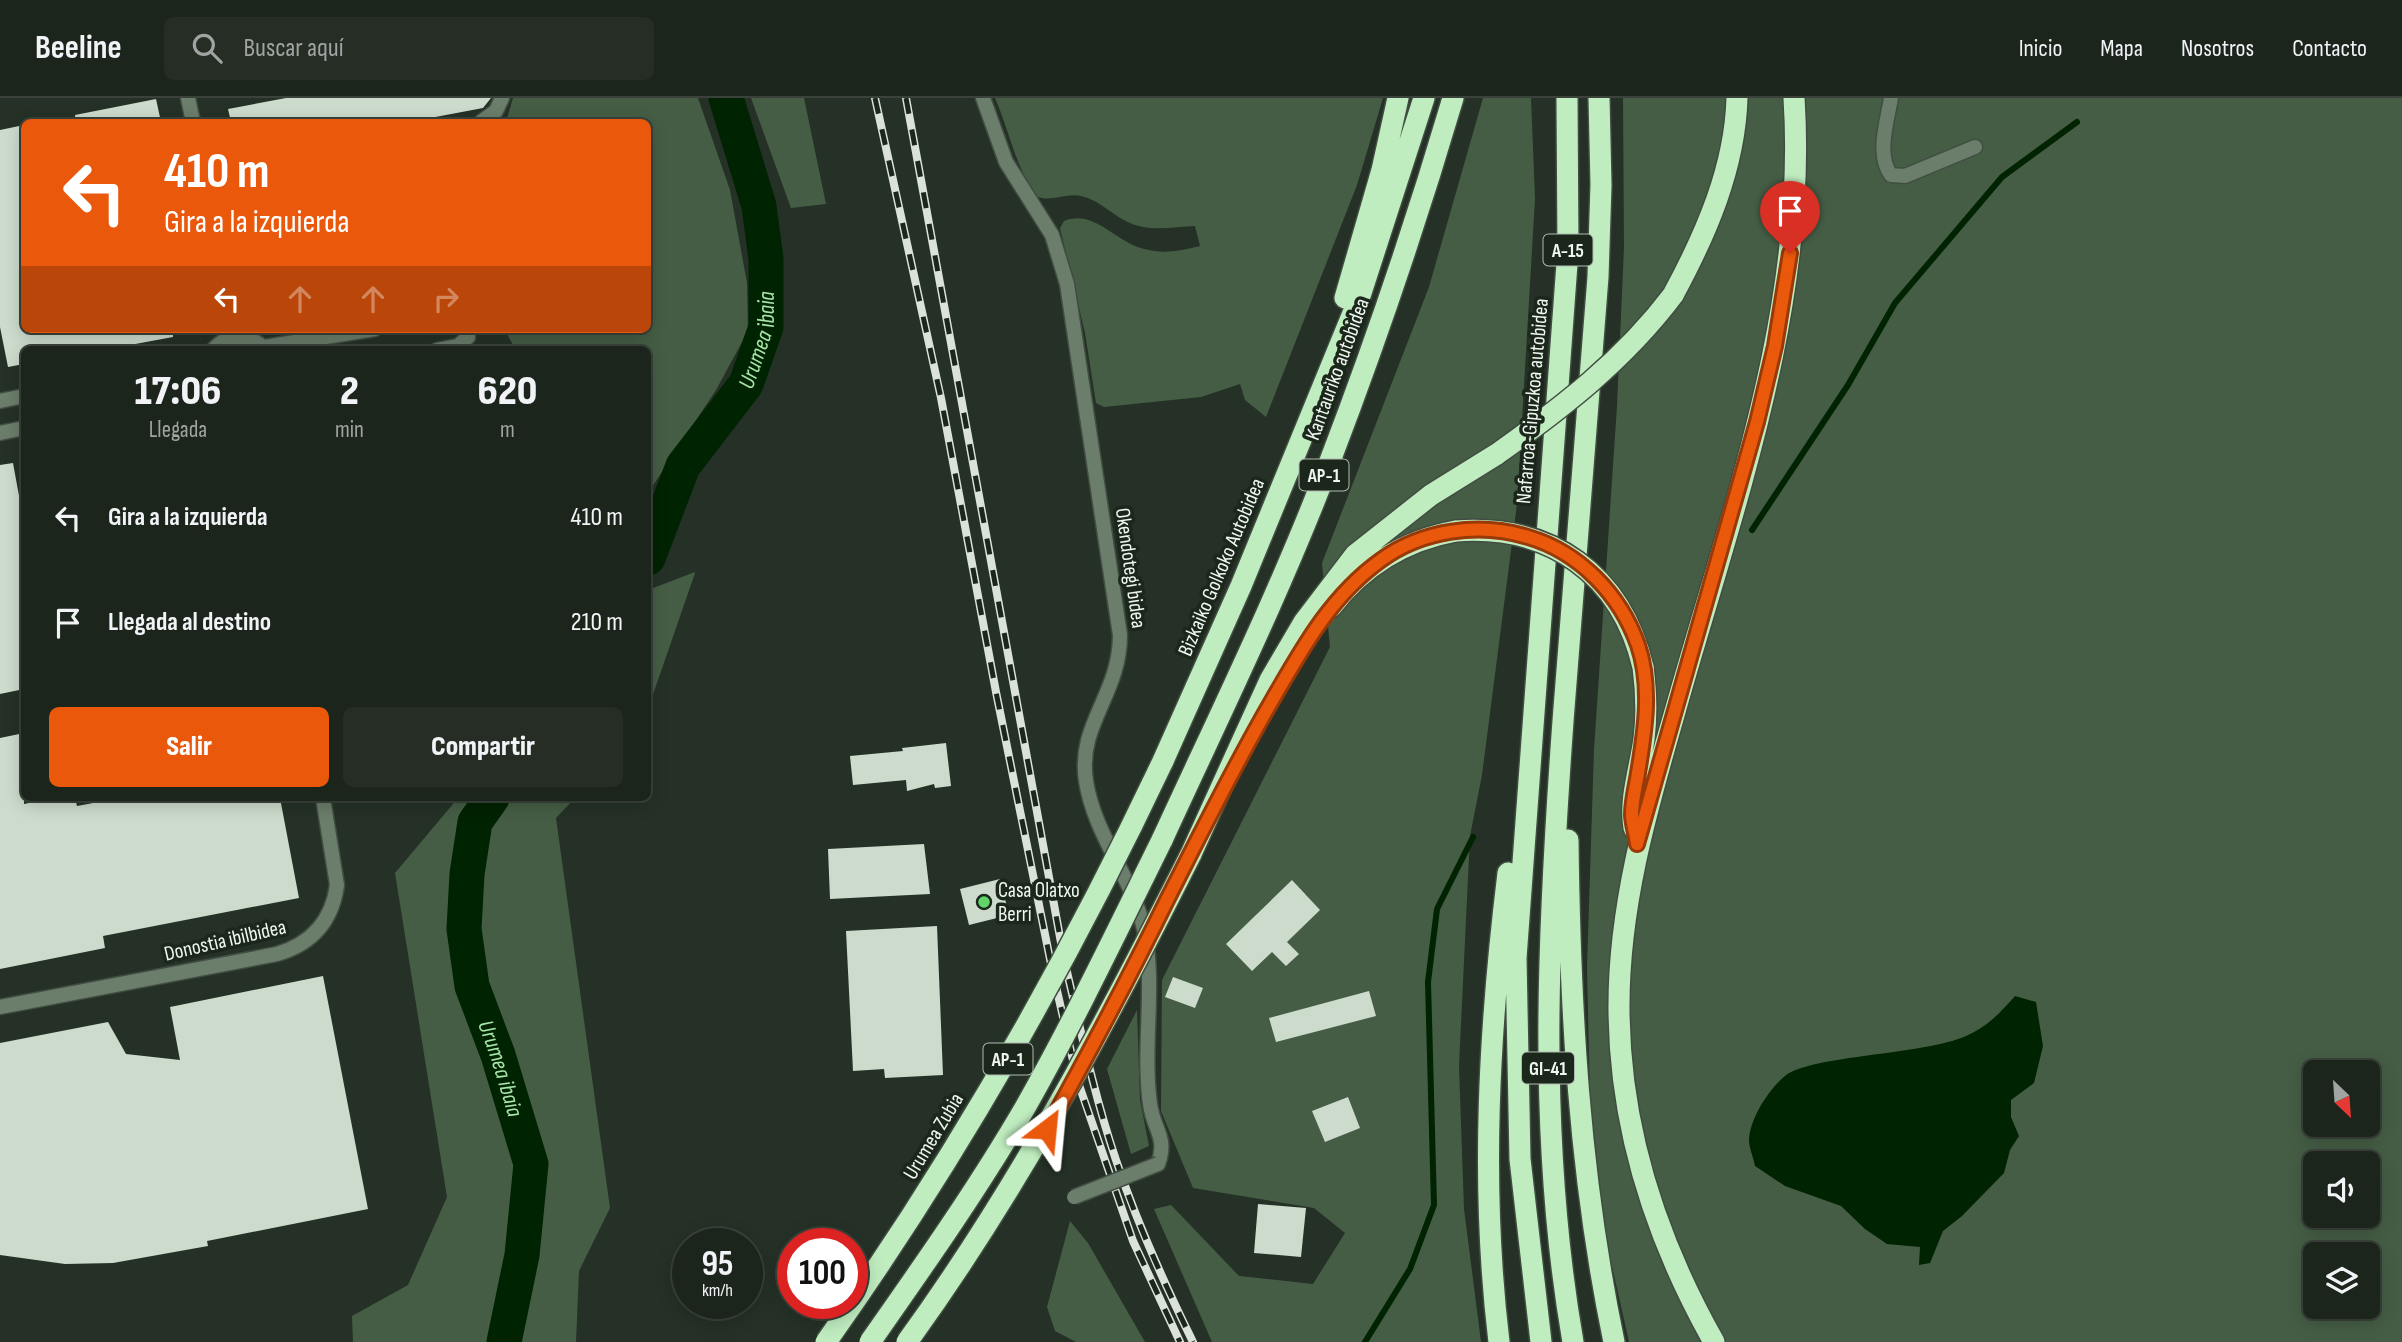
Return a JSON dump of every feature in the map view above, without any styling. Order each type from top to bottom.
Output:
[{"type":"highway","points":[[1321,391],[1382,170],[1398,98]]},
{"type":"highway","name":"Kantauriko autobidea","points":[[1321,391],[1360,296],[1424,98]]},
{"type":"highway","name":"Kantauriko autobidea","points":[[870,1342],[938,1244],[1025,1107],[1095,976],[1162,840],[1272,601],[1330,462],[1423,198],[1453,98]]},
{"type":"highway","name":"Nafarroa-Gipuzkoa autobidea","points":[[1524,834],[1568,250],[1567,98]]},
{"type":"highway","name":"A-15","points":[[1558,792],[1598,277],[1601,185],[1599,98]]},
{"type":"highway","points":[[907,1342],[966,1260],[1047,1129],[1121,994],[1191,853],[1270,680],[1304,622],[1355,555],[1431,495],[1497,454],[1564,406],[1646,331],[1673,295],[1698,250],[1718,197],[1734,130],[1737,98]]},
{"type":"highway","points":[[1714,1342],[1684,1285],[1658,1225],[1634,1140],[1626,1097],[1619,1012],[1620,970],[1637,844],[1757,422],[1775,346],[1790,253],[1794,206],[1794,98]]},
{"type":"highway","name":"Bizkaiko Golkoko Autobidea","points":[[1163,761],[1241,586],[1321,391]]},
{"type":"highway","points":[[1220,791],[1302,645],[1344,592],[1399,549],[1436,535],[1456,531],[1497,530],[1538,540],[1576,560],[1607,589],[1620,607],[1638,646],[1646,688],[1644,736],[1632,814],[1637,844]]},
{"type":"highway","name":"Urumea Zubia","points":[[826,1342],[940,1174],[1029,1024],[1108,879],[1163,761]]},
{"type":"highway","points":[[1558,792],[1568,827],[1569,947],[1580,1136],[1611,1332]]},
{"type":"highway","name":"GI-41","points":[[1558,792],[1548,955],[1547,1083],[1558,1227],[1573,1342]]},
{"type":"highway","points":[[1499,1342],[1488,1228],[1486,1144],[1504,907],[1509,867],[1524,834]]},
{"type":"highway","name":"GI-41","points":[[1524,834],[1516,958],[1516,1085],[1526,1228],[1541,1342]]},
{"type":"street","points":[[188,98],[192,119]]},
{"type":"street","points":[[485,119],[496,111],[502,98]]},
{"type":"street","name":"Okendotegi bidea","points":[[983,98],[1006,162],[1052,235],[1074,319],[1120,635],[1116,674],[1088,734],[1084,766],[1092,806],[1128,882],[1144,931],[1150,1105],[1164,1148],[1158,1164],[1074,1197]]},
{"type":"street","points":[[1891,98],[1884,147],[1885,167],[1891,176],[1905,176],[1975,147]]},
{"type":"street","points":[[250,333],[262,346]]},
{"type":"street","points":[[219,346],[237,337],[262,346],[349,333]]},
{"type":"street","points":[[0,401],[21,398]]},
{"type":"street","points":[[0,433],[21,429]]},
{"type":"street","name":"Donostia ibilbidea","points":[[0,1007],[276,954],[303,944],[324,924],[335,899],[337,872],[324,801]]},
{"type":"shaded area","points":[[513,98],[698,98],[730,190],[747,283],[748,331],[716,390],[651,488],[651,346],[514,346],[506,333],[651,333],[651,119],[507,119]]},
{"type":"shaded area","points":[[751,98],[804,98],[826,204],[791,208]]},
{"type":"shaded area","points":[[995,98],[1383,98],[1357,185],[1266,417],[1245,400],[1240,384],[1201,397],[1104,407],[1096,403],[1085,333],[1060,228],[1064,221],[1092,221],[1135,246],[1167,252],[1200,246],[1195,226],[1138,226],[1081,196],[1049,199],[1038,197],[1018,162]]},
{"type":"shaded area","points":[[1483,98],[1531,98],[1535,199],[1517,504],[1482,775],[1470,836],[1459,1066],[1464,1209],[1481,1342],[1212,1342],[1154,1209],[1171,1205],[1239,1276],[1313,1284],[1345,1233],[1314,1208],[1193,1188],[1161,1111],[1162,980],[1330,647],[1322,563],[1429,287]]},
{"type":"shaded area","points":[[1623,98],[2402,98],[2402,1342],[1629,1342],[1603,1226],[1591,1143],[1587,967],[1594,750],[1617,406],[1624,248]]},
{"type":"shaded area","points":[[695,572],[651,700],[651,589]]},
{"type":"shaded area","points":[[455,801],[572,801],[556,818],[610,1208],[579,1271],[576,1342],[353,1342],[352,1316],[408,1285],[447,1197],[395,873]]},
{"type":"shaded area","points":[[2015,996],[2036,1002],[2043,1046],[2034,1083],[2011,1100],[2011,1117],[2019,1136],[2010,1150],[2004,1173],[1962,1216],[1943,1231],[1930,1263],[1919,1265],[1920,1247],[1887,1244],[1865,1229],[1841,1206],[1785,1186],[1755,1166],[1749,1140],[1756,1114],[1766,1097],[1785,1076],[1798,1069],[1818,1064],[1923,1047],[1966,1036],[1993,1019]]},
{"type":"shaded area","points":[[1137,1010],[1140,1100],[1149,1146],[1131,1154],[1107,1069]]},
{"type":"shaded area","points":[[1070,1221],[1088,1243],[1145,1342],[1076,1342],[1055,1331],[1047,1307]]},
{"type":"building","points":[[286,98],[491,98],[483,108],[425,119],[230,119],[228,109]]},
{"type":"building","points":[[156,99],[160,119],[76,119],[75,115]]},
{"type":"building","points":[[21,126],[21,333],[173,333],[173,337],[125,346],[21,346],[21,365],[8,367],[0,327],[0,130]]},
{"type":"building","points":[[13,463],[21,507],[21,690],[0,694],[0,465]]},
{"type":"building","points":[[21,734],[21,801],[24,801],[24,804],[39,801],[76,801],[77,806],[104,801],[281,801],[299,898],[103,936],[105,948],[0,969],[0,738]]},
{"type":"building","points":[[946,743],[951,786],[935,788],[934,784],[907,791],[906,780],[853,785],[850,756],[903,751],[902,748]]},
{"type":"building","points":[[924,844],[930,894],[830,899],[828,849]]},
{"type":"building","name":"Casa Olatxo Berri","points":[[1000,879],[1009,915],[969,925],[960,889]]},
{"type":"building","points":[[1292,880],[1320,910],[1287,942],[1299,954],[1286,966],[1272,952],[1252,971],[1226,944]]},
{"type":"building","points":[[937,926],[943,1075],[885,1078],[884,1069],[853,1071],[846,931]]},
{"type":"building","points":[[323,976],[368,1209],[207,1241],[208,1246],[113,1263],[65,1264],[0,1255],[0,1043],[108,1022],[126,1054],[180,1060],[170,1007]]},
{"type":"building","points":[[1173,977],[1203,988],[1195,1008],[1165,997]]},
{"type":"building","points":[[1369,991],[1376,1016],[1276,1042],[1269,1018]]},
{"type":"building","points":[[1348,1097],[1360,1128],[1325,1142],[1312,1111]]},
{"type":"building","points":[[1258,1204],[1306,1208],[1301,1257],[1254,1253]]},
{"type":"waterway","name":"Urumea ibaia","points":[[651,550],[683,466],[746,384],[766,327],[766,259],[759,206],[726,98]]},
{"type":"waterway","points":[[1752,530],[1848,385],[1895,303],[2002,177],[2077,122]]},
{"type":"waterway","name":"Urumea ibaia","points":[[490,801],[475,822],[467,874],[464,929],[472,986],[498,1055],[531,1164],[522,1255],[504,1342]]},
{"type":"waterway","points":[[1365,1342],[1410,1269],[1434,1205],[1428,982],[1437,909],[1473,837]]},
{"type":"railway","points":[[875,98],[941,398],[996,692],[1052,969],[1078,1082],[1133,1241],[1180,1342]]},
{"type":"railway","points":[[906,98],[1064,959],[1094,1086],[1116,1160],[1151,1252],[1193,1342]]},
{"type":"place","name":"Casa Olatxo Berri","points":[[984,902]]},
{"type":"route","points":[[1047,1129],[1121,994],[1220,791],[1302,645],[1351,585],[1399,549],[1417,541],[1456,531],[1497,530],[1538,540],[1557,549],[1576,560],[1607,589],[1620,607],[1638,646],[1646,688],[1644,736],[1632,814],[1637,844],[1757,422],[1784,300],[1790,253]]}]
